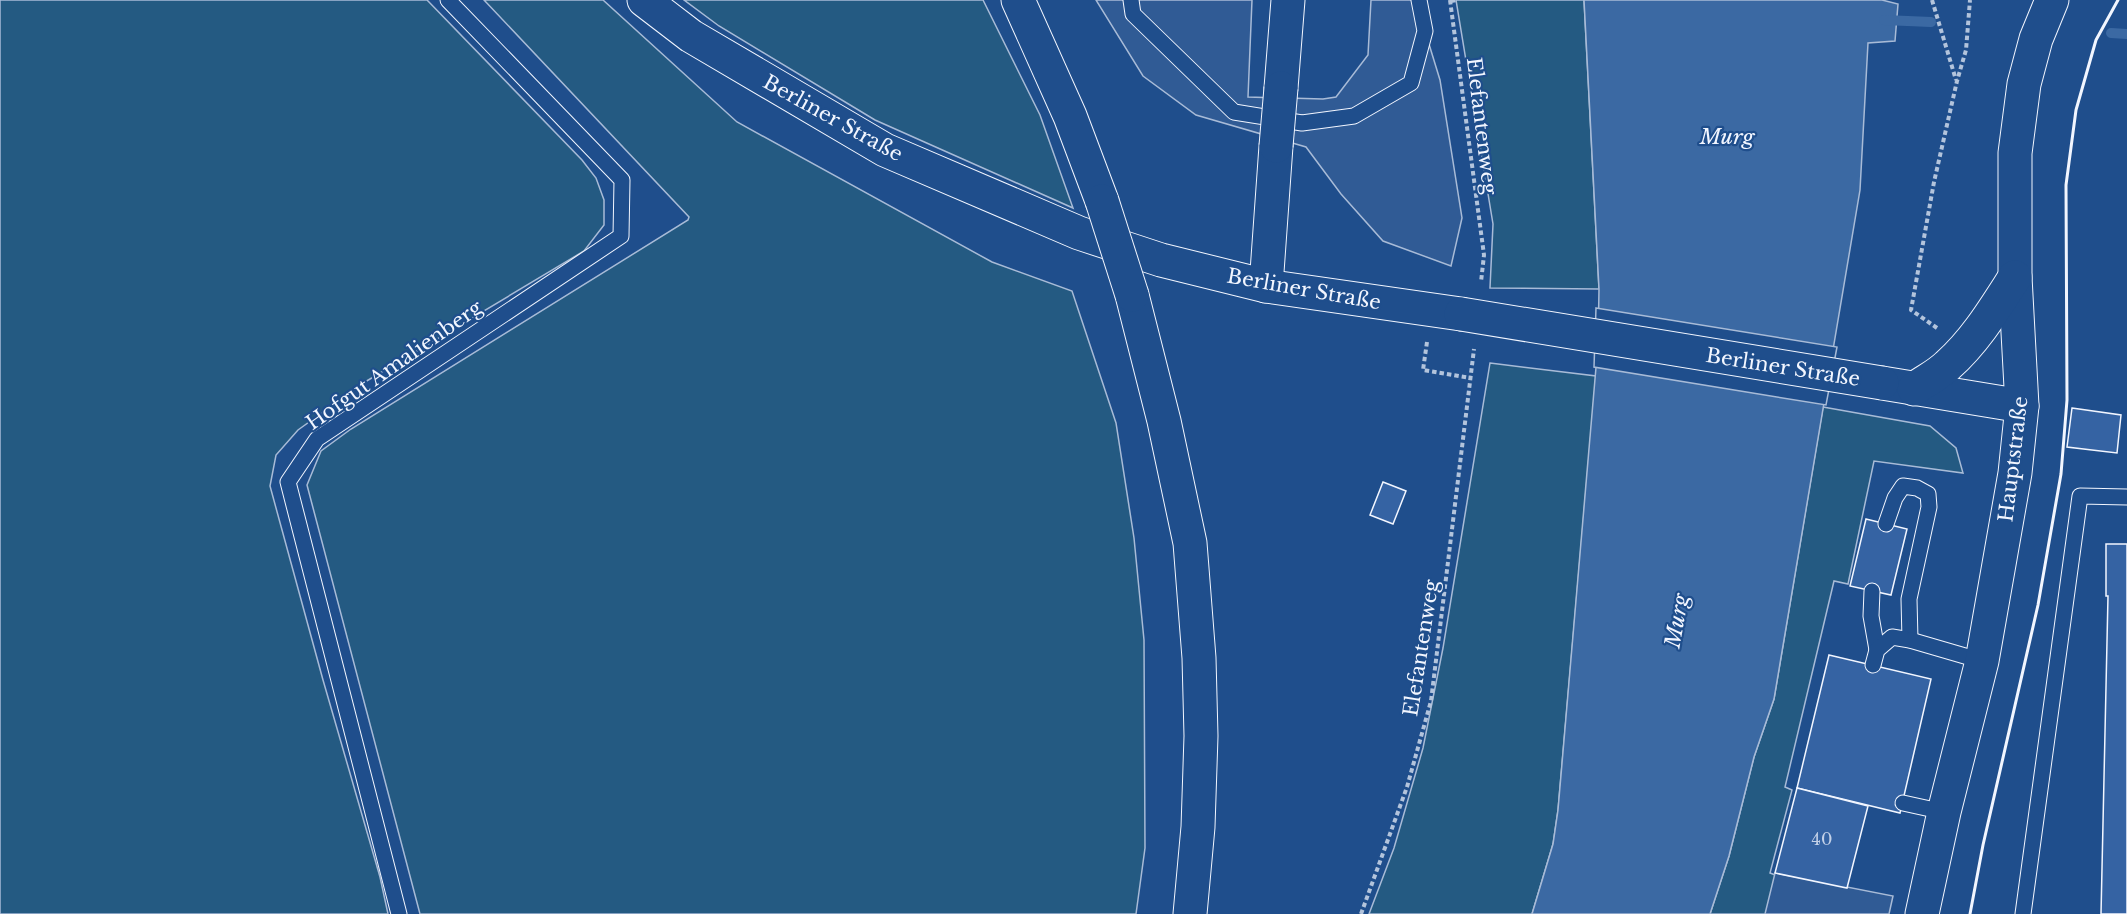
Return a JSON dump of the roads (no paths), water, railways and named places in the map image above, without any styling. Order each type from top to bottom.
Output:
[{"type":"main road","name":"Berliner Straße","points":[[644,0],[691,36],[885,150],[1079,233],[1161,260],[1266,286],[1461,314],[2022,406]]},
{"type":"main road","points":[[1018,0],[1070,116],[1102,201],[1132,295],[1164,421],[1190,543],[1199,658],[1201,736],[1198,827],[1190,914]]},
{"type":"main road","points":[[1266,286],[1288,0]]},
{"type":"main road","name":"Hauptstraße","points":[[1922,914],[1944,812],[1982,661],[2015,473],[2022,406],[2015,277],[2015,153],[2024,84],[2036,39],[2052,0]]},
{"type":"main road","points":[[1914,389],[1946,368],[1967,348],[2015,277]]},
{"type":"lane","name":"Hofgut Amalienberg","points":[[399,914],[288,482],[317,439],[621,236],[622,180],[448,0]]},
{"type":"lane","points":[[1131,0],[1133,14],[1234,111],[1302,123],[1354,116],[1411,83],[1425,31],[1419,0]]},
{"type":"lane","points":[[1887,524],[1895,498],[1903,486],[1917,488],[1928,494],[1929,507],[1909,599],[1910,640]]},
{"type":"lane","points":[[2024,914],[2080,496],[2127,497]]},
{"type":"lane","points":[[1872,591],[1872,616],[1877,650],[1873,665]]},
{"type":"lane","points":[[1877,650],[1892,638],[1910,640],[1982,661]]},
{"type":"lane","points":[[1903,803],[1944,812]]},
{"type":"water","name":"Murg","points":[[1584,0],[1882,0],[1898,4],[1895,41],[1868,43],[1860,190],[1774,699],[1754,757],[1729,856],[1710,914],[1532,914],[1553,844],[1558,810],[1598,344],[1599,289]]},
{"type":"waterway","points":[[1884,20],[1931,22]]},
{"type":"waterway","points":[[2111,33],[2127,34]]}]
